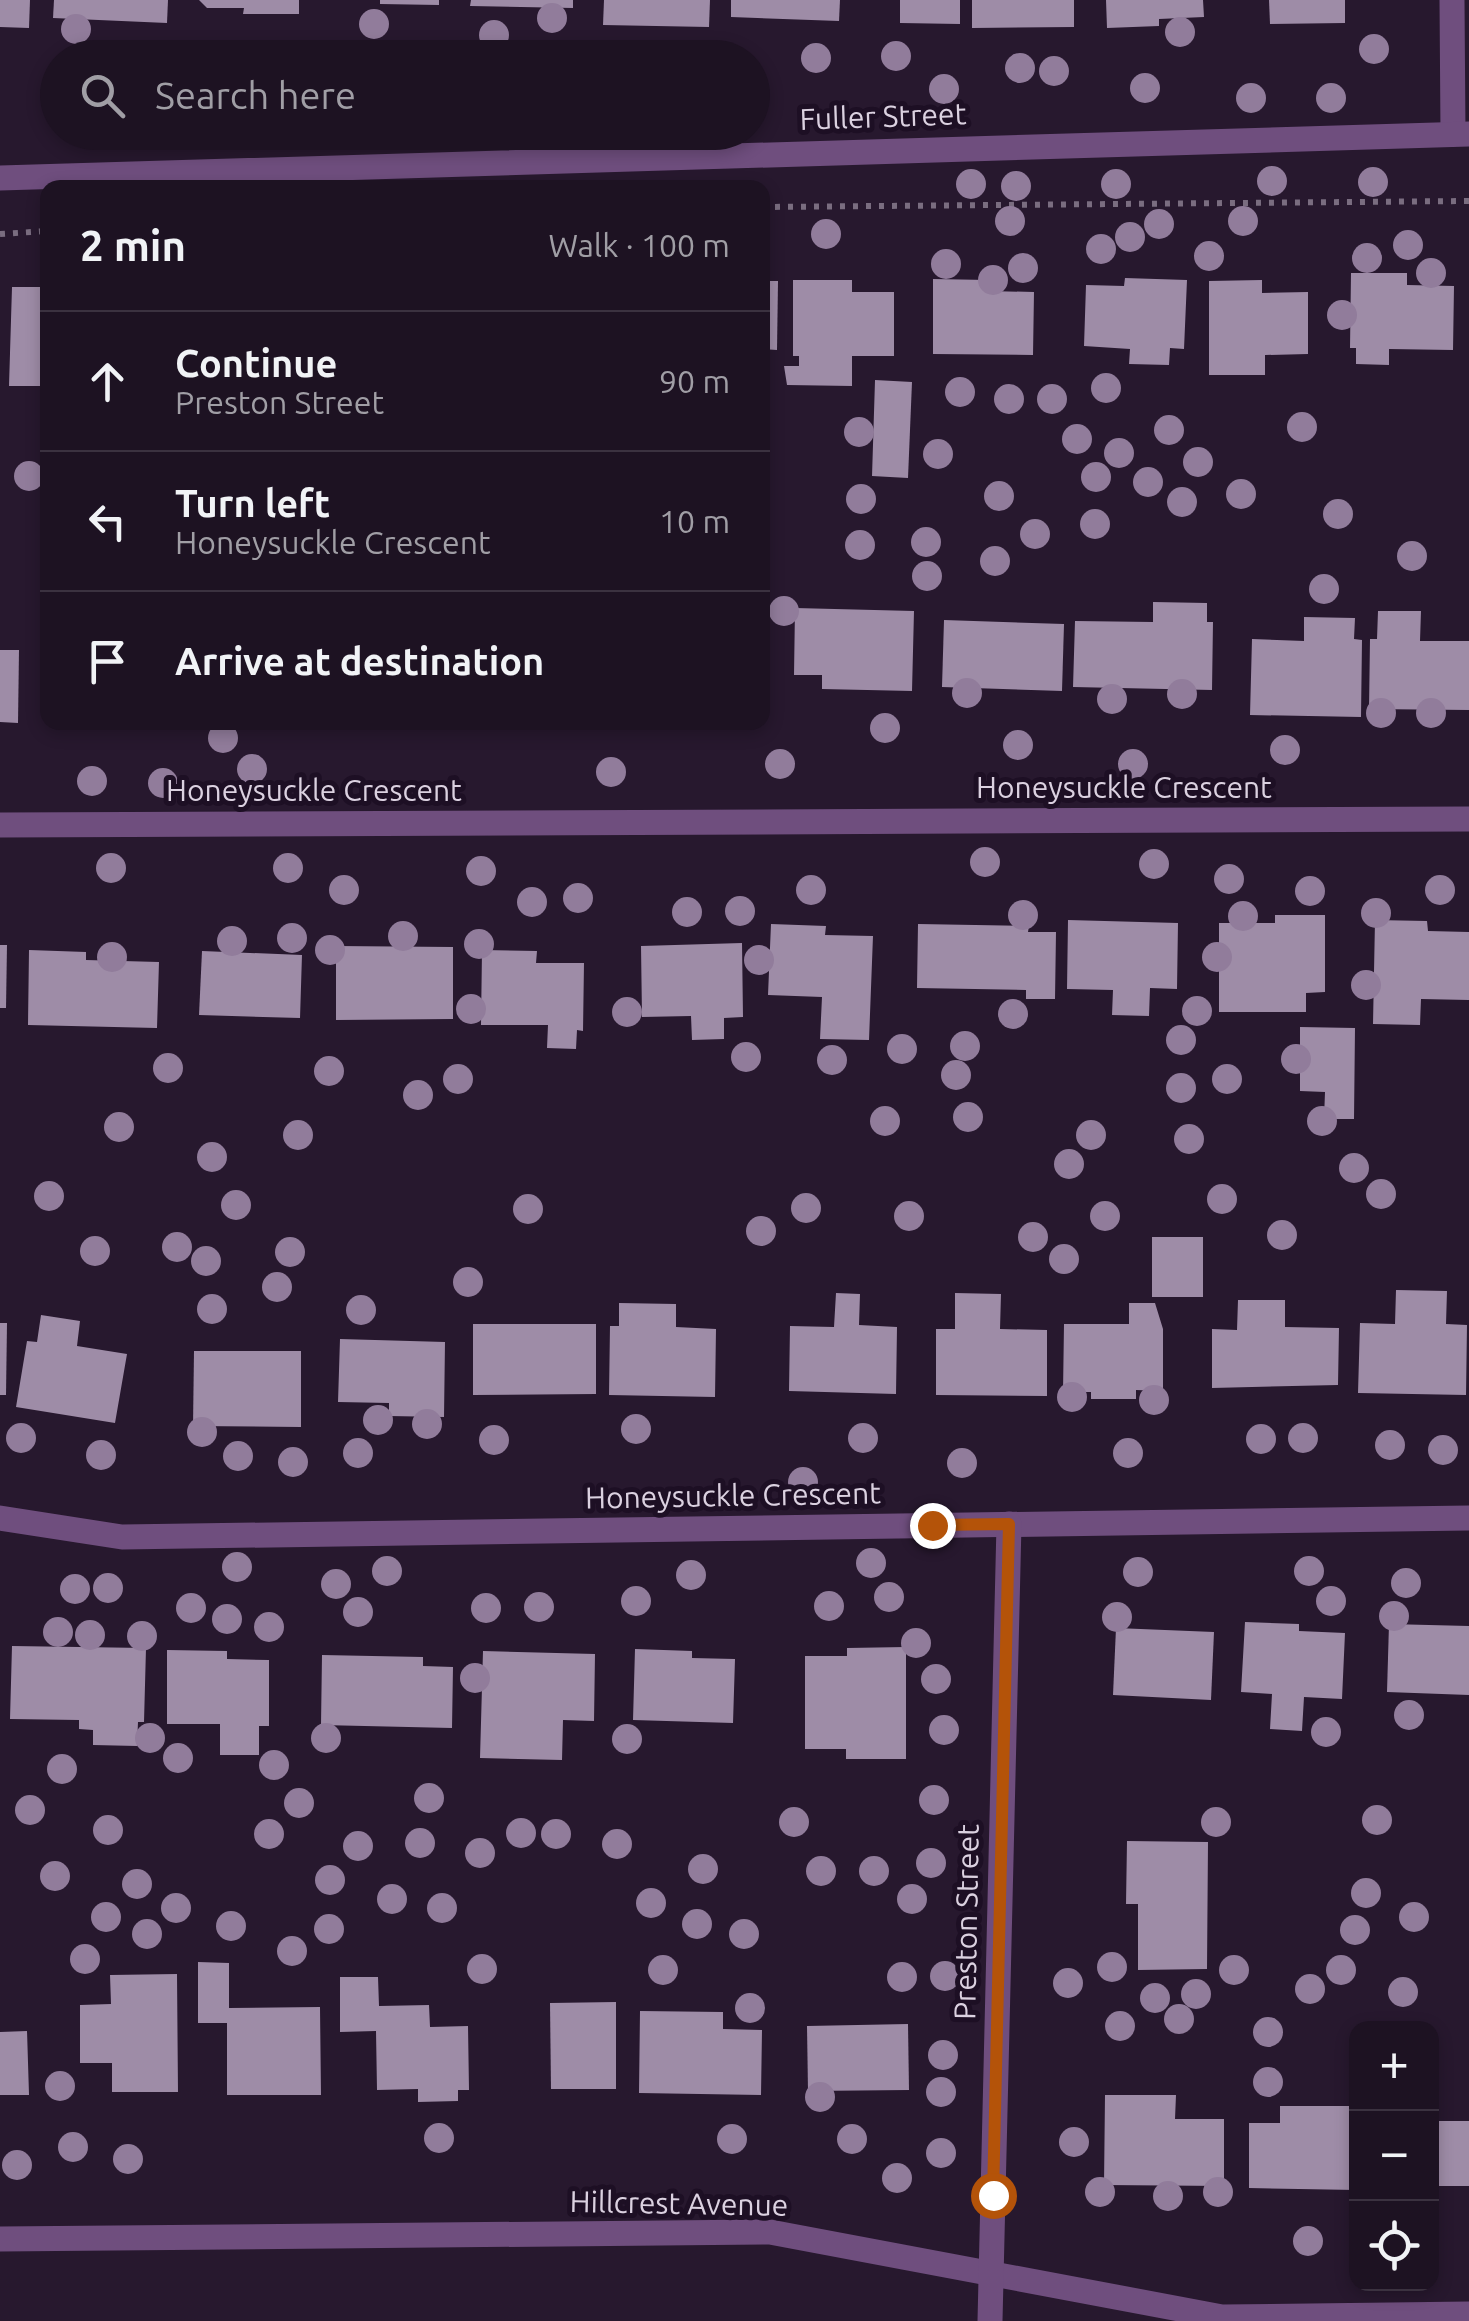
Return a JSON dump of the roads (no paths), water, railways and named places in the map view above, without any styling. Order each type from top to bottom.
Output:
[{"type":"street","points":[[1452,0],[1461,134]]},
{"type":"street","name":"Fuller Street","points":[[0,178],[1461,134]]},
{"type":"street","name":"Honeysuckle Crescent","points":[[0,825],[1469,819]]},
{"type":"street","name":"Honeysuckle Crescent","points":[[0,1518],[122,1537],[1469,1518]]},
{"type":"street","name":"Preston Street","points":[[990,2321],[1009,1524]]},
{"type":"street","name":"Hillcrest Avenue","points":[[0,2239],[770,2232],[1222,2316],[1469,2314]]}]
